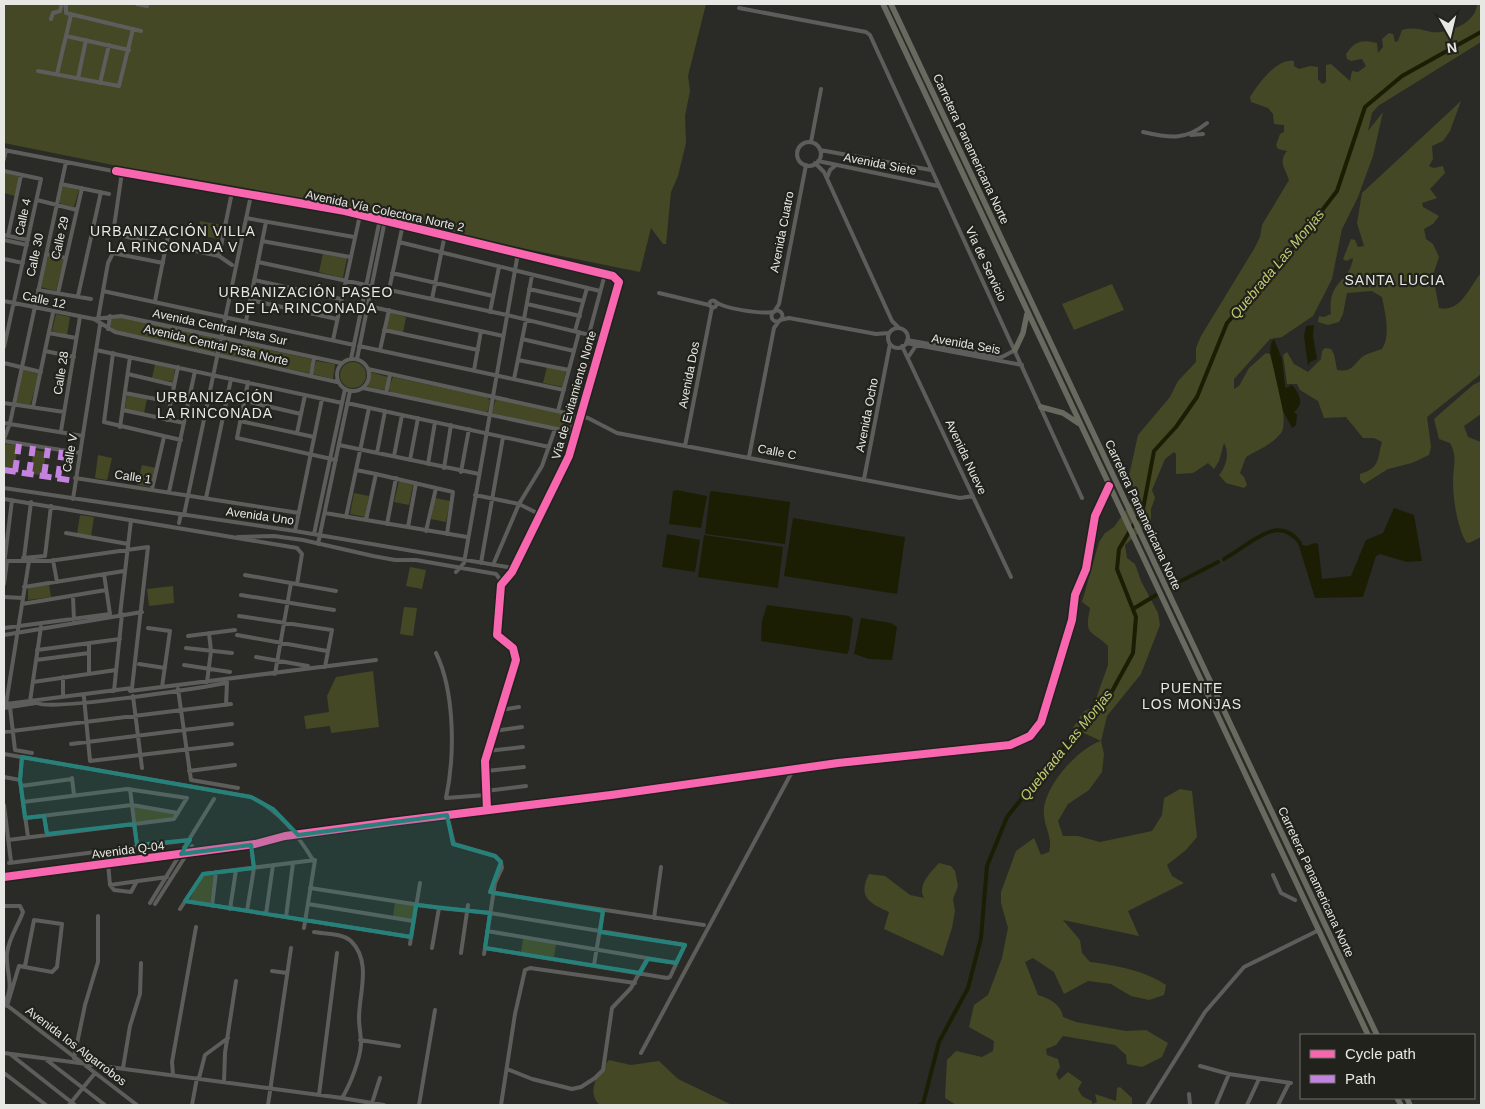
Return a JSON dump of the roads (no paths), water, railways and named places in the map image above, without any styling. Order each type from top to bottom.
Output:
[{"type":"highway","name":"Carretera Panamericana Norte","points":[[883,4],[1134,542],[1368,1034]]},
{"type":"highway","name":"Carretera Panamericana Norte","points":[[891,4],[1377,1034]]},
{"type":"highway","points":[[919,81],[926,78]]},
{"type":"highway","points":[[1008,269],[1015,265]]},
{"type":"highway","points":[[1015,350],[1023,333],[1028,312]]},
{"type":"highway","points":[[1041,407],[1069,416],[1081,426]]},
{"type":"highway","points":[[1170,616],[1181,617]]},
{"type":"highway","points":[[1314,920],[1321,917]]},
{"type":"street","points":[[51,18],[53,13],[60,10],[62,4]]},
{"type":"street","points":[[66,4],[65,12],[71,15],[141,31]]},
{"type":"street","points":[[137,4],[147,6]]},
{"type":"street","name":"Vía de Servicio","points":[[739,8],[866,32],[872,39],[1082,498]]},
{"type":"street","points":[[58,74],[71,15]]},
{"type":"street","points":[[38,71],[120,85],[133,29]]},
{"type":"street","points":[[66,36],[128,50]]},
{"type":"street","points":[[78,78],[86,40]]},
{"type":"street","points":[[100,83],[108,45]]},
{"type":"street","points":[[811,142],[821,88]]},
{"type":"street","points":[[1186,135],[1207,123]]},
{"type":"street","points":[[1143,132],[1164,138],[1203,134]]},
{"type":"street","points":[[811,142],[820,150],[816,162]]},
{"type":"street","points":[[811,142],[802,144],[797,151],[798,160],[806,165],[816,162]]},
{"type":"street","points":[[4,159],[5,150]]},
{"type":"street","name":"Avenida Vía Colectora Norte 2","points":[[5,150],[360,214],[605,274],[617,279]]},
{"type":"street","name":"Avenida Siete","points":[[820,150],[931,170]]},
{"type":"street","name":"Calle 30","points":[[4,440],[10,424],[12,404],[66,162]]},
{"type":"street","points":[[816,162],[827,178],[892,321],[899,328],[876,334]]},
{"type":"street","name":"Avenida Siete","points":[[816,162],[938,186]]},
{"type":"street","name":"Avenida Cuatro","points":[[781,313],[779,304],[806,165]]},
{"type":"street","points":[[827,178],[830,170],[836,165]]},
{"type":"street","points":[[4,171],[21,175],[6,236],[27,243]]},
{"type":"street","points":[[122,172],[113,234],[219,256],[232,265]]},
{"type":"street","name":"Calle 4","points":[[4,348],[41,179],[21,175]]},
{"type":"street","points":[[61,184],[109,194]]},
{"type":"street","name":"Calle 29","points":[[58,293],[82,188]]},
{"type":"street","points":[[78,296],[101,192]]},
{"type":"street","points":[[219,256],[232,192]]},
{"type":"street","points":[[172,527],[179,523],[188,494],[251,195]]},
{"type":"street","points":[[37,200],[77,210]]},
{"type":"street","points":[[333,340],[360,214]]},
{"type":"street","points":[[246,218],[354,237]]},
{"type":"street","points":[[351,359],[366,286],[383,220]]},
{"type":"street","points":[[357,359],[372,287],[383,220]]},
{"type":"street","points":[[246,321],[266,222]]},
{"type":"street","points":[[389,290],[403,224]]},
{"type":"street","points":[[156,302],[169,230]]},
{"type":"street","points":[[432,299],[445,234]]},
{"type":"street","points":[[4,240],[27,243]]},
{"type":"street","points":[[262,242],[350,257]]},
{"type":"street","points":[[399,242],[600,291]]},
{"type":"street","points":[[96,319],[113,252],[163,263]]},
{"type":"street","points":[[456,572],[464,563],[495,376],[518,253]]},
{"type":"street","points":[[46,254],[66,258]]},
{"type":"street","points":[[4,259],[23,263]]},
{"type":"street","points":[[258,262],[507,315],[602,338]]},
{"type":"street","points":[[490,312],[499,267]]},
{"type":"street","points":[[392,273],[493,296]]},
{"type":"street","points":[[589,334],[605,274]]},
{"type":"street","points":[[514,379],[532,275]]},
{"type":"street","name":"Vía de Evitamiento Norte","points":[[510,575],[538,514],[563,470],[576,433],[619,282],[617,279]]},
{"type":"street","points":[[254,280],[341,299]]},
{"type":"street","points":[[558,411],[574,351],[587,288]]},
{"type":"street","points":[[529,289],[583,301]]},
{"type":"street","points":[[38,290],[91,299]]},
{"type":"street","points":[[103,291],[354,345]]},
{"type":"street","points":[[659,293],[764,313],[781,313],[790,318],[876,334],[889,342]]},
{"type":"street","points":[[250,300],[337,319]]},
{"type":"street","name":"Calle 12","points":[[4,301],[54,313],[96,319]]},
{"type":"street","points":[[527,304],[580,316]]},
{"type":"street","name":"Avenida Dos","points":[[685,446],[714,304]]},
{"type":"street","name":"Avenida Cuatro","points":[[773,312],[779,304]]},
{"type":"street","points":[[368,306],[502,336]]},
{"type":"street","points":[[380,350],[389,310]]},
{"type":"street","points":[[749,457],[774,328],[773,312]]},
{"type":"street","points":[[33,407],[54,313]]},
{"type":"street","points":[[764,313],[772,319],[779,321],[790,318]]},
{"type":"street","points":[[774,328],[779,321],[781,313]]},
{"type":"street","points":[[108,329],[110,316]]},
{"type":"street","name":"Avenida Central Pista Sur","points":[[96,319],[121,316],[341,363]]},
{"type":"street","name":"Calle 28","points":[[61,431],[80,317]]},
{"type":"street","name":"Avenida Central Pista Norte","points":[[96,319],[100,325],[108,329],[337,382]]},
{"type":"street","points":[[891,331],[892,321]]},
{"type":"street","name":"Calle V","points":[[73,499],[100,325]]},
{"type":"street","name":"Avenida Nueve","points":[[899,328],[905,332],[903,344],[908,356],[1011,577]]},
{"type":"street","points":[[384,330],[478,350]]},
{"type":"street","points":[[474,370],[481,331]]},
{"type":"street","name":"Avenida Ocho","points":[[864,479],[889,355],[891,331]]},
{"type":"street","points":[[49,333],[76,338]]},
{"type":"street","points":[[522,339],[574,351]]},
{"type":"street","name":"Avenida Seis","points":[[889,342],[918,344],[1002,357],[1015,350]]},
{"type":"street","points":[[889,355],[903,344]]},
{"type":"street","points":[[908,356],[918,344]]},
{"type":"street","name":"Avenida Seis","points":[[918,344],[1022,365]]},
{"type":"street","points":[[359,346],[564,390]]},
{"type":"street","points":[[96,350],[342,403]]},
{"type":"street","points":[[45,351],[74,357]]},
{"type":"street","points":[[113,353],[103,421],[106,424],[181,440]]},
{"type":"street","points":[[120,427],[130,357]]},
{"type":"street","points":[[311,376],[314,358]]},
{"type":"street","points":[[363,388],[368,381],[368,370],[364,363],[357,359],[341,363],[336,372],[337,382],[344,389],[350,391],[363,388],[576,433]]},
{"type":"street","points":[[518,360],[569,370]]},
{"type":"street","points":[[4,363],[41,372]]},
{"type":"street","points":[[167,420],[178,367]]},
{"type":"street","points":[[368,370],[580,416]]},
{"type":"street","points":[[169,492],[195,371]]},
{"type":"street","points":[[128,374],[174,384]]},
{"type":"street","points":[[386,393],[390,375]]},
{"type":"street","points":[[206,498],[231,379]]},
{"type":"street","points":[[248,382],[238,439],[336,460]]},
{"type":"street","points":[[314,534],[344,389]]},
{"type":"street","points":[[318,544],[350,391]]},
{"type":"street","points":[[125,393],[171,402]]},
{"type":"street","points":[[297,433],[305,395]]},
{"type":"street","points":[[295,531],[322,399]]},
{"type":"street","points":[[244,401],[301,414]]},
{"type":"street","points":[[4,403],[64,412]]},
{"type":"street","points":[[347,403],[549,447]]},
{"type":"street","points":[[346,517],[369,408]]},
{"type":"street","points":[[122,410],[184,423]]},
{"type":"street","points":[[377,453],[385,411]]},
{"type":"street","points":[[394,456],[402,415]]},
{"type":"street","name":"Calle C","points":[[580,416],[588,418],[611,431],[960,498],[973,496]]},
{"type":"street","points":[[410,460],[418,418]]},
{"type":"street","points":[[240,421],[314,437]]},
{"type":"street","points":[[428,464],[435,422]]},
{"type":"street","points":[[4,423],[83,436]]},
{"type":"street","points":[[444,468],[452,426]]},
{"type":"street","points":[[461,472],[469,429]]},
{"type":"street","points":[[493,565],[520,504],[536,476],[555,429]]},
{"type":"street","points":[[152,489],[164,437]]},
{"type":"street","points":[[481,563],[503,437]]},
{"type":"street","points":[[4,440],[80,453]]},
{"type":"street","points":[[339,445],[461,472],[479,474]]},
{"type":"street","points":[[356,470],[453,492],[447,534]]},
{"type":"street","points":[[366,520],[376,474]]},
{"type":"street","name":"Calle 1","points":[[76,478],[299,512]]},
{"type":"street","points":[[387,524],[396,478]]},
{"type":"street","points":[[408,527],[416,483]]},
{"type":"street","name":"Avenida Q-04","points":[[4,877],[253,844],[298,835],[447,815],[793,770],[1000,747],[1030,736],[1041,722],[1072,618],[1075,595],[1086,569],[1095,516],[1109,486]]},
{"type":"street","name":"Avenida Uno","points":[[4,488],[295,531],[513,568]]},
{"type":"street","points":[[426,530],[436,488]]},
{"type":"street","points":[[475,495],[520,504],[538,514]]},
{"type":"street","name":"Avenida Uno","points":[[4,498],[295,548],[302,554],[297,584]]},
{"type":"street","points":[[4,565],[12,500]]},
{"type":"street","points":[[24,558],[31,502]]},
{"type":"street","points":[[4,584],[7,561],[29,561],[44,557],[51,506]]},
{"type":"street","points":[[324,513],[467,537]]},
{"type":"street","points":[[114,692],[120,638],[124,571],[131,520]]},
{"type":"street","points":[[179,523],[185,529]]},
{"type":"street","points":[[66,533],[128,546]]},
{"type":"street","points":[[234,537],[251,535],[274,536],[395,560],[416,560],[510,575]]},
{"type":"street","points":[[5,558],[53,560],[128,546],[146,546],[150,549],[132,688],[84,700]]},
{"type":"street","points":[[53,560],[57,582]]},
{"type":"street","points":[[29,561],[6,704],[162,687],[178,687],[376,660]]},
{"type":"street","points":[[24,587],[124,571]]},
{"type":"street","points":[[104,574],[110,615]]},
{"type":"street","points":[[496,574],[502,582]]},
{"type":"street","points":[[245,575],[336,591]]},
{"type":"street","points":[[487,810],[485,760],[516,660],[513,648],[497,635],[499,596],[502,582],[510,575]]},
{"type":"street","points":[[274,674],[291,583]]},
{"type":"street","points":[[22,604],[106,590]]},
{"type":"street","points":[[241,595],[334,610]]},
{"type":"street","points":[[73,596],[74,621]]},
{"type":"street","points":[[4,597],[23,598]]},
{"type":"street","points":[[4,635],[41,626],[142,612]]},
{"type":"street","points":[[239,616],[332,630],[324,667]]},
{"type":"street","points":[[4,628],[41,626]]},
{"type":"street","points":[[30,701],[41,626]]},
{"type":"street","points":[[148,628],[170,631],[162,687]]},
{"type":"street","points":[[188,636],[236,633],[327,651]]},
{"type":"street","points":[[207,682],[211,651],[209,634]]},
{"type":"street","points":[[37,650],[120,638]]},
{"type":"street","points":[[89,643],[89,674]]},
{"type":"street","points":[[186,648],[232,653]]},
{"type":"street","points":[[36,660],[89,653]]},
{"type":"street","points":[[436,653],[445,678],[451,720],[452,760],[446,798],[526,786]]},
{"type":"street","points":[[256,658],[308,666]]},
{"type":"street","points":[[139,664],[164,668]]},
{"type":"street","points":[[184,665],[230,672]]},
{"type":"street","points":[[32,682],[116,670]]},
{"type":"street","points":[[63,697],[64,678]]},
{"type":"street","points":[[4,708],[37,703],[133,696],[207,682],[227,681]]},
{"type":"street","points":[[4,732],[228,705],[227,681]]},
{"type":"street","points":[[178,687],[192,781],[238,788]]},
{"type":"street","points":[[133,696],[142,768]]},
{"type":"street","points":[[84,700],[90,761],[232,744]]},
{"type":"street","points":[[10,707],[15,750],[32,753]]},
{"type":"street","points":[[501,710],[520,707]]},
{"type":"street","points":[[71,744],[232,724]]},
{"type":"street","points":[[494,731],[522,727]]},
{"type":"street","points":[[487,751],[523,747]]},
{"type":"street","points":[[4,754],[251,797],[273,809],[298,835],[313,860],[315,860],[304,928]]},
{"type":"street","points":[[22,757],[20,786],[28,837]]},
{"type":"street","points":[[189,770],[235,764]]},
{"type":"street","points":[[486,771],[524,767]]},
{"type":"street","points":[[641,1053],[793,770]]},
{"type":"street","points":[[4,777],[20,780]]},
{"type":"street","points":[[20,786],[72,778],[74,795]]},
{"type":"street","points":[[4,805],[8,840],[174,819],[187,798],[130,789],[23,802]]},
{"type":"street","points":[[130,789],[137,845]]},
{"type":"street","points":[[192,846],[152,904],[166,877],[214,799]]},
{"type":"street","points":[[26,818],[132,805],[178,813]]},
{"type":"street","points":[[447,815],[454,844],[495,856],[502,862],[502,868],[495,883],[493,893],[484,954]]},
{"type":"street","points":[[44,816],[47,834]]},
{"type":"street","name":"Avenida Q-04","points":[[8,840],[10,863],[137,845],[190,840]]},
{"type":"street","points":[[248,911],[254,868],[253,844]]},
{"type":"street","points":[[180,909],[202,875],[313,860]]},
{"type":"street","points":[[108,863],[110,885],[114,890],[129,893],[138,881]]},
{"type":"street","points":[[286,917],[293,863]]},
{"type":"street","points":[[266,914],[273,866]]},
{"type":"street","points":[[654,918],[661,867]]},
{"type":"street","points":[[230,909],[236,870]]},
{"type":"street","points":[[212,906],[216,872]]},
{"type":"street","points":[[1272,875],[1281,893],[1295,900]]},
{"type":"street","points":[[110,885],[166,877]]},
{"type":"street","points":[[410,944],[420,883]]},
{"type":"street","points":[[310,888],[416,905],[467,908],[685,945],[668,977],[485,948]]},
{"type":"street","points":[[493,893],[704,925]]},
{"type":"street","points":[[185,901],[411,937]]},
{"type":"street","points":[[308,904],[413,921]]},
{"type":"street","points":[[4,906],[20,906],[22,912],[8,945],[7,959],[11,983],[5,1004]]},
{"type":"street","points":[[432,948],[439,907]]},
{"type":"street","points":[[461,953],[467,908]]},
{"type":"street","points":[[594,965],[603,911]]},
{"type":"street","points":[[74,1058],[89,990],[98,962],[98,916]]},
{"type":"street","points":[[5,1004],[17,967],[25,966],[54,971],[58,963],[62,924],[34,920],[25,966]]},
{"type":"street","points":[[173,1075],[172,1062],[196,927]]},
{"type":"street","points":[[1147,1105],[1205,1012],[1244,967],[1319,930]]},
{"type":"street","points":[[314,932],[346,938],[358,951],[363,974],[364,988],[359,1017],[360,1040],[351,1083],[342,1098]]},
{"type":"street","points":[[487,932],[676,963]]},
{"type":"street","points":[[268,1105],[291,948]]},
{"type":"street","points":[[319,1094],[337,953]]},
{"type":"street","points":[[507,1069],[532,1079],[572,1089],[581,1087],[595,1078],[603,1070],[612,1008],[634,983],[647,958]]},
{"type":"street","points":[[123,1068],[130,1026],[140,994],[141,964]]},
{"type":"street","points":[[611,976],[612,968]]},
{"type":"street","points":[[501,1105],[515,1014],[526,969],[634,983]]},
{"type":"street","points":[[272,971],[287,973]]},
{"type":"street","points":[[224,1082],[236,981]]},
{"type":"street","name":"Avenida los Algarrobos","points":[[5,1004],[137,1105]]},
{"type":"street","points":[[419,1105],[435,1010]]},
{"type":"street","points":[[192,1105],[205,1054],[228,1038]]},
{"type":"street","points":[[360,1040],[399,1046]]},
{"type":"street","points":[[4,1053],[319,1094],[384,1105]]},
{"type":"street","points":[[10,1054],[72,1104],[95,1073]]},
{"type":"street","points":[[43,1057],[105,1105]]},
{"type":"street","points":[[1200,1066],[1229,1074],[1290,1083],[1278,1105]]},
{"type":"street","points":[[4,1072],[45,1105]]},
{"type":"street","points":[[1216,1105],[1229,1074]]},
{"type":"street","points":[[372,1103],[380,1078]]},
{"type":"street","points":[[1247,1105],[1259,1079]]},
{"type":"street","points":[[1189,1094],[1190,1105]]},
{"type":"waterway","name":"Quebrada Las Monjas","points":[[920,1105],[923,1104],[939,1042],[968,988],[981,938],[987,866],[1007,817],[1046,768],[1110,695],[1133,653],[1136,617],[1117,569],[1119,549],[1143,509],[1154,451],[1176,427],[1197,397],[1227,323],[1286,257],[1337,191],[1365,107],[1402,76],[1481,32]]},
{"type":"waterway","points":[[1224,559],[1253,540],[1272,531],[1282,531],[1291,534],[1300,543]]},
{"type":"waterway","points":[[1181,581],[1218,562]]},
{"type":"waterway","points":[[1170,587],[1175,584]]},
{"type":"waterway","points":[[1133,609],[1156,595]]},
{"type":"district","name":"URBANIZACIÓN VILLA LA RINCONADA V","points":[[173,240]]},
{"type":"district","name":"SANTA LUCIA","points":[[1395,280]]},
{"type":"district","name":"URBANIZACIÓN PASEO DE LA RINCONADA","points":[[306,300]]},
{"type":"district","name":"URBANIZACIÓN LA RINCONADA","points":[[215,406]]},
{"type":"district","name":"PUENTE LOS MONJAS","points":[[1192,696]]}]
